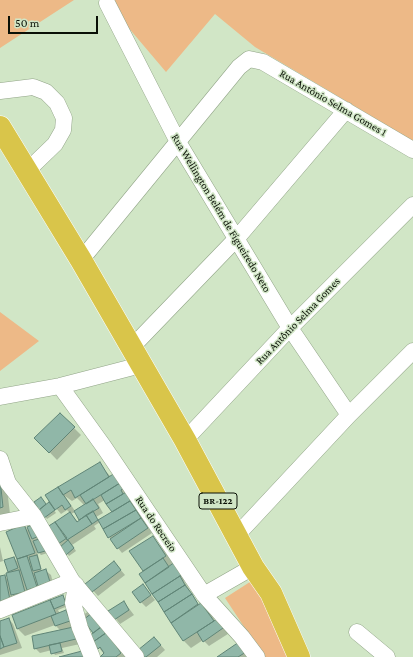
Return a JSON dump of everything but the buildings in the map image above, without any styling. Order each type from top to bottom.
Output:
[{"type":"highway","name":"BR-122","points":[[0,127],[81,260],[185,440],[253,567],[271,593],[299,657]]},
{"type":"street","name":"Rua Wellington Belém de Figueiredo Neto","points":[[107,3],[178,142],[238,238],[290,328],[349,415]]},
{"type":"street","name":"Rua Antônio Selma Gomes 1","points":[[178,142],[239,67],[252,59],[263,62],[413,150]]},
{"type":"street","points":[[0,91],[18,87],[33,87],[46,92],[57,103],[64,118],[63,130],[55,144],[27,171]]},
{"type":"street","points":[[0,397],[60,386],[136,357],[346,110]]},
{"type":"street","points":[[81,260],[178,142]]},
{"type":"street","name":"Rua Antônio Selma Gomes","points":[[185,440],[290,328],[413,205]]},
{"type":"street","points":[[237,535],[349,415],[413,350]]},
{"type":"street","name":"Rua do Recreio","points":[[60,386],[104,447],[204,595],[242,637],[257,657]]},
{"type":"street","points":[[0,459],[8,483],[34,516],[74,583],[136,657]]},
{"type":"street","points":[[0,522],[34,516]]},
{"type":"street","points":[[204,595],[253,567]]},
{"type":"street","points":[[0,610],[74,583]]},
{"type":"street","points":[[74,583],[74,603],[80,628],[92,657]]},
{"type":"street","points":[[357,632],[387,657]]},
{"type":"shaded area","points":[[0,0],[74,0],[0,48]]},
{"type":"shaded area","points":[[105,0],[413,0],[413,141],[255,47],[215,14],[166,72]]},
{"type":"shaded area","points":[[0,312],[39,341],[0,371]]},
{"type":"shaded area","points":[[253,580],[288,657],[264,657],[225,598]]}]
